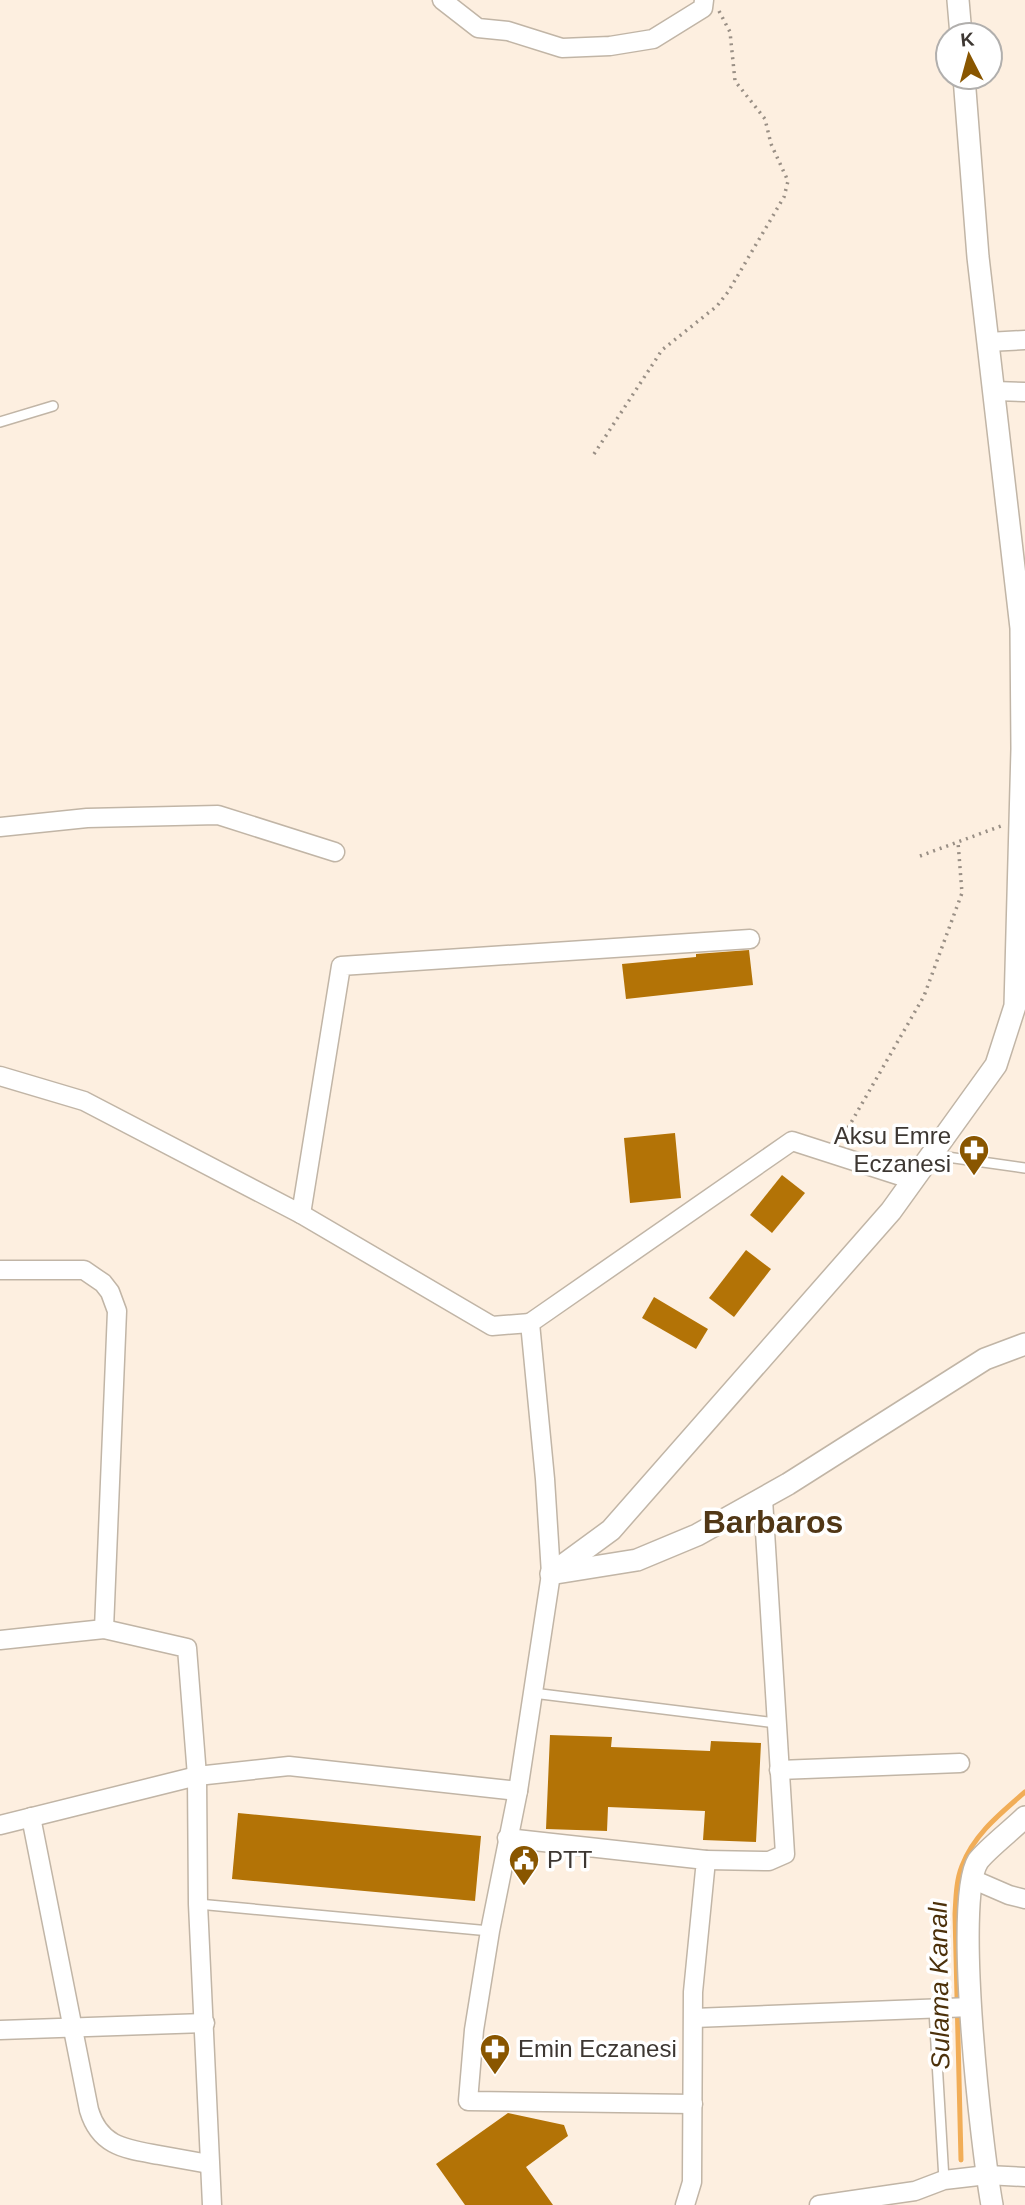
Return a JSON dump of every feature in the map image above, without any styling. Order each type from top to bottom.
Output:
[{"type":"street","points":[[442,0],[478,28],[508,31],[562,48],[610,46],[653,39],[712,5]]},
{"type":"street","points":[[958,0],[960,21]]},
{"type":"street","points":[[551,1574],[611,1530],[891,1211],[996,1065],[1015,1006],[1021,628],[978,257],[965,91]]},
{"type":"street","points":[[988,342],[1025,340]]},
{"type":"street","points":[[994,390],[1025,392]]},
{"type":"street","points":[[0,827],[87,818],[218,815],[335,852]]},
{"type":"street","points":[[302,1214],[341,966],[750,939]]},
{"type":"street","points":[[0,1076],[83,1101],[302,1214],[492,1326],[530,1323],[792,1141],[914,1180]]},
{"type":"street","points":[[0,1270],[84,1270],[103,1283],[115,1301],[117,1311],[104,1629]]},
{"type":"street","points":[[530,1323],[551,1574],[518,1791],[489,1931],[474,2031],[468,2101],[693,2104]]},
{"type":"street","points":[[551,1574],[638,1560],[697,1535],[763,1499],[985,1359],[1025,1344]]},
{"type":"street","points":[[507,1839],[706,1860],[769,1861],[785,1854],[763,1499]]},
{"type":"street","points":[[0,1640],[104,1629],[187,1648],[197,1776],[198,1904],[212,2205]]},
{"type":"street","points":[[779,1770],[960,1763]]},
{"type":"street","points":[[0,1825],[197,1776],[289,1766],[518,1791]]},
{"type":"street","points":[[31,1817],[89,2110],[101,2133],[118,2146],[209,2164]]},
{"type":"street","points":[[992,2205],[968,2007],[968,1914],[972,1879],[978,1861],[1025,1817]]},
{"type":"street","points":[[685,2205],[692,2182],[693,1992],[706,1860]]},
{"type":"street","points":[[972,1879],[1025,1899]]},
{"type":"street","points":[[694,2018],[968,2007]]},
{"type":"street","points":[[0,2030],[205,2023]]},
{"type":"street","points":[[819,2205],[915,2191],[944,2180],[987,2175],[1025,2177]]},
{"type":"lane","points":[[0,422],[53,406]]},
{"type":"lane","points":[[932,1155],[1025,1168]]},
{"type":"lane","points":[[533,1693],[776,1723]]},
{"type":"lane","points":[[198,1904],[489,1931]]},
{"type":"lane","points":[[939,2010],[944,2180]]},
{"type":"path","points":[[594,454],[662,350],[717,306],[728,292],[784,197],[788,181],[771,144],[765,119],[736,81],[730,32],[712,5]]},
{"type":"path","points":[[920,856],[1020,819]]},
{"type":"path","points":[[832,1154],[924,996],[962,893],[958,842]]},
{"type":"building","points":[[749,950],[753,985],[626,999],[622,964]]},
{"type":"building","points":[[675,1133],[681,1198],[630,1203],[624,1138]]},
{"type":"building","points":[[782,1175],[805,1193],[772,1233],[750,1215]]},
{"type":"building","points":[[746,1250],[771,1269],[734,1317],[709,1298]]},
{"type":"building","points":[[654,1297],[708,1329],[696,1349],[642,1318]]},
{"type":"building","points":[[550,1735],[612,1737],[611,1747],[710,1751],[711,1741],[761,1743],[756,1842],[703,1840],[705,1811],[608,1807],[607,1831],[546,1829]]},
{"type":"building","points":[[238,1813],[481,1836],[475,1901],[232,1879]]},
{"type":"building","points":[[508,2113],[564,2125],[568,2136],[526,2167],[553,2205],[465,2205],[436,2164]]},
{"type":"waterway","name":"Sulama Kanalı","points":[[961,2160],[955,1914],[957,1884],[967,1854],[974,1844],[989,1825],[1025,1792]]},
{"type":"place","name":"Aksu Emre Eczanesi","points":[[974,1177]]},
{"type":"place","name":"PTT","points":[[524,1887]]},
{"type":"place","name":"Emin Eczanesi","points":[[495,2076]]},
{"type":"district","name":"Barbaros","points":[[773,1522]]}]
